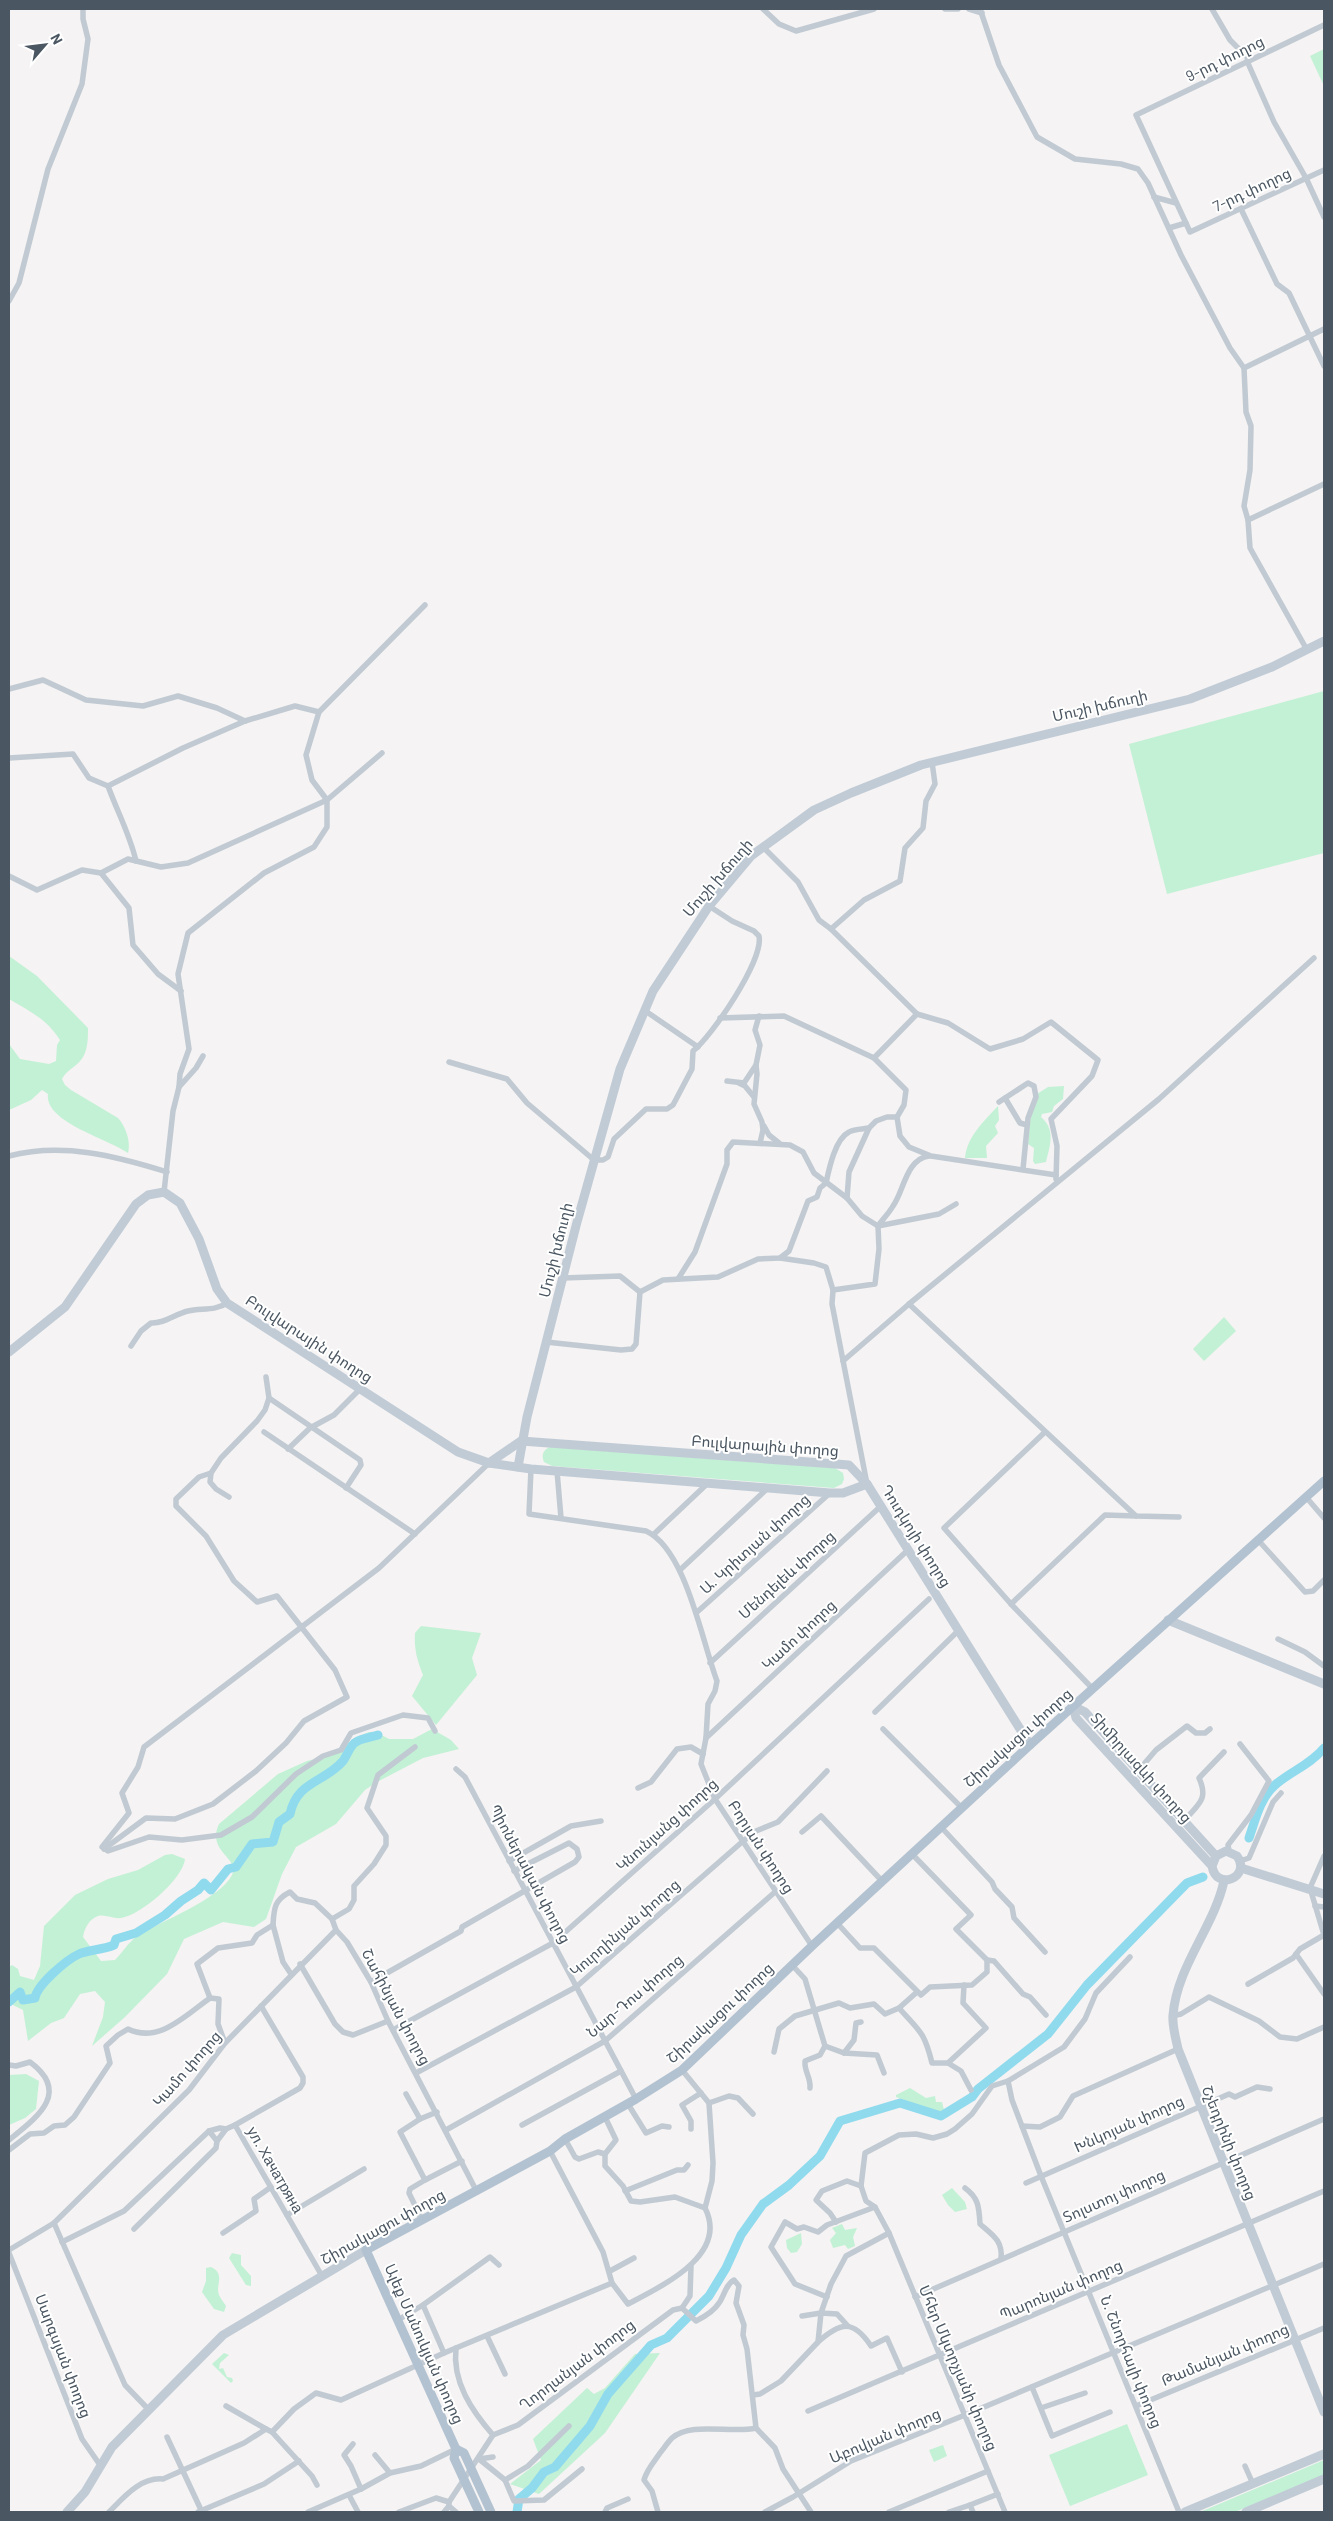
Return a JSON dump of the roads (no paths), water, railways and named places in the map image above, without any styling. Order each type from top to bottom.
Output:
[{"type":"main road","name":"Շիրակացու փողոց","points":[[366,2250],[477,2192],[550,2151],[565,2139],[632,2102],[682,2070],[812,1946],[1092,1688],[1324,1480]]},
{"type":"main road","name":"Ալեք Մանուկյան փողոց","points":[[366,2250],[456,2449],[454,2458],[479,2512]]},
{"type":"main road","name":"Ալեք Մանուկյան փողոց","points":[[456,2449],[464,2453],[490,2512]]},
{"type":"street","points":[[9,301],[20,283],[48,169],[82,84],[88,39],[83,19],[84,9]]},
{"type":"street","points":[[764,9],[779,24],[796,31],[874,9]]},
{"type":"street","points":[[945,9],[958,9]]},
{"type":"street","points":[[969,9],[981,11],[999,65],[1037,137],[1076,159],[1121,164],[1138,169],[1154,197],[1230,348],[1244,368],[1246,412],[1251,426],[1250,470],[1244,506],[1248,520],[1250,548],[1307,650]]},
{"type":"street","points":[[1212,9],[1230,40],[1248,61],[1274,122],[1306,178],[1324,217]]},
{"type":"street","name":"9-րդ փողոց","points":[[1176,203],[1136,115],[1324,25]]},
{"type":"street","name":"7-րդ փողոց","points":[[1186,222],[1190,232],[1324,170]]},
{"type":"street","points":[[1154,197],[1176,203],[1186,222],[1168,228]]},
{"type":"street","points":[[1241,209],[1277,284],[1289,292],[1324,366]]},
{"type":"street","points":[[1244,368],[1324,329]]},
{"type":"street","points":[[1248,520],[1324,484]]},
{"type":"street","points":[[9,1352],[66,1307],[136,1204],[148,1194],[164,1192],[173,1111],[180,1074],[189,1049],[178,974],[188,933],[264,873],[314,847],[327,827],[327,800],[312,780],[306,755],[319,712],[425,605]]},
{"type":"street","name":"Մուշի խճուղի","points":[[518,1467],[521,1441],[546,1342],[620,1069],[644,1010],[686,938],[709,906],[751,856],[814,810],[851,793],[932,762],[1190,699],[1272,667],[1324,642]]},
{"type":"street","points":[[9,690],[44,680],[86,700],[143,706],[178,696],[217,708],[245,721]]},
{"type":"street","points":[[108,786],[183,748],[245,721],[295,706],[319,712]]},
{"type":"street","points":[[9,876],[36,890],[82,870],[101,873],[128,858],[161,867],[188,863],[327,800],[382,753]]},
{"type":"street","points":[[9,758],[73,754],[89,778],[108,786],[118,815],[132,841],[136,861]]},
{"type":"street","points":[[831,929],[864,900],[900,881],[905,848],[923,828],[926,801],[935,784],[932,762]]},
{"type":"street","points":[[763,847],[798,882],[819,920],[831,929],[917,1014],[948,1023],[990,1049],[1023,1039],[1051,1022],[1098,1060],[1092,1076],[1050,1119],[1057,1146],[1055,1182]]},
{"type":"street","points":[[101,873],[129,908],[133,945],[158,974],[181,991]]},
{"type":"street","points":[[449,1062],[507,1079],[527,1103],[594,1160],[603,1160],[608,1157],[614,1139],[646,1109],[668,1109],[672,1105],[692,1069],[693,1051],[720,1018],[747,978],[761,944],[759,936],[754,931],[732,921],[709,906]]},
{"type":"street","points":[[844,1361],[1055,1182],[1159,1098],[1314,958]]},
{"type":"street","points":[[644,1010],[698,1047]]},
{"type":"street","points":[[874,1058],[917,1014]]},
{"type":"street","points":[[759,1016],[755,1030],[760,1045],[756,1065],[754,1104],[769,1135],[781,1144],[802,1152],[814,1173],[847,1198],[862,1216],[878,1226],[939,1214],[956,1204]]},
{"type":"street","points":[[720,1018],[784,1016],[874,1058],[906,1090],[904,1104],[897,1117],[900,1136],[908,1147],[931,1156],[1056,1175]]},
{"type":"street","points":[[179,1087],[196,1068],[203,1056]]},
{"type":"street","points":[[739,1083],[748,1080],[756,1065]]},
{"type":"street","points":[[727,1081],[745,1086],[754,1097]]},
{"type":"street","points":[[999,1102],[1028,1084],[1034,1086],[1036,1096],[1027,1125],[1023,1169]]},
{"type":"street","points":[[1005,1098],[1020,1123],[1027,1125]]},
{"type":"street","points":[[847,1198],[849,1172],[869,1128],[876,1121],[897,1117]]},
{"type":"street","points":[[760,1143],[763,1130],[762,1122]]},
{"type":"street","points":[[640,1292],[663,1280],[718,1277],[758,1259],[780,1258],[788,1252],[808,1201],[816,1197],[820,1188],[826,1183],[828,1166],[840,1141],[848,1132],[869,1128]]},
{"type":"street","points":[[678,1279],[695,1252],[728,1164],[727,1150],[730,1144],[733,1142],[781,1144]]},
{"type":"street","points":[[9,1156],[60,1150],[98,1152],[166,1172]]},
{"type":"street","points":[[833,1290],[875,1284],[879,1249],[878,1226],[894,1206],[915,1163],[923,1157],[931,1156]]},
{"type":"street","name":"Բուլվարային փողոց","points":[[164,1192],[180,1203],[199,1238],[217,1289],[227,1303],[458,1452],[489,1463],[531,1469],[770,1486],[830,1493],[843,1493],[867,1484],[850,1465],[521,1441]]},
{"type":"street","name":"Դուդկոյի փողոց","points":[[780,1258],[814,1263],[826,1268],[833,1290],[832,1304],[867,1484],[1030,1745]]},
{"type":"street","points":[[563,1278],[620,1276],[640,1292]]},
{"type":"street","points":[[546,1342],[622,1350],[632,1349],[636,1344],[640,1292]]},
{"type":"street","points":[[131,1346],[141,1331],[151,1323],[158,1323],[188,1311],[221,1307],[227,1303]]},
{"type":"street","points":[[909,1304],[1136,1516]]},
{"type":"street","points":[[229,1497],[216,1489],[210,1482],[211,1473],[221,1458],[257,1421],[265,1410],[269,1398],[266,1377]]},
{"type":"street","points":[[288,1449],[310,1428],[334,1415],[361,1388]]},
{"type":"street","points":[[269,1398],[310,1428],[360,1460],[361,1465],[346,1488]]},
{"type":"street","points":[[264,1432],[415,1534]]},
{"type":"street","points":[[1045,1432],[944,1528],[1011,1604],[1092,1688]]},
{"type":"street","points":[[104,1850],[102,1847],[129,1813],[122,1793],[138,1767],[144,1747],[304,1628],[379,1568],[489,1463],[521,1441]]},
{"type":"street","points":[[531,1469],[529,1514],[640,1529],[654,1534],[710,1482]]},
{"type":"street","points":[[557,1470],[561,1518]]},
{"type":"street","points":[[104,1850],[146,1818],[175,1819],[213,1804],[256,1771],[286,1743],[304,1721],[347,1697],[335,1670],[304,1628],[277,1596],[258,1602],[234,1581],[206,1536],[176,1506],[176,1499],[199,1477],[211,1473]]},
{"type":"street","points":[[680,1569],[770,1486]]},
{"type":"street","name":"Ա. Կրիտյան փողոց","points":[[696,1613],[830,1493]]},
{"type":"street","points":[[1306,1497],[1324,1518]]},
{"type":"street","name":"Մենդելեև փողոց","points":[[710,1662],[881,1506]]},
{"type":"street","points":[[1011,1604],[1106,1515],[1179,1517]]},
{"type":"street","name":"Բորյան փողոց","points":[[654,1534],[680,1569],[717,1681],[715,1691],[708,1704],[706,1738],[701,1764],[715,1799],[812,1946]]},
{"type":"street","points":[[1258,1540],[1306,1592],[1312,1591],[1324,1580]]},
{"type":"street","name":"Կամո փողոց","points":[[706,1738],[909,1549]]},
{"type":"street","name":"Կնունյանց փողոց","points":[[392,2030],[553,1943],[715,1799],[929,1599]]},
{"type":"street","points":[[1168,1620],[1324,1684]]},
{"type":"street","points":[[875,1712],[959,1630]]},
{"type":"street","points":[[1278,1639],[1305,1652],[1324,1666]]},
{"type":"street","name":"Տիմիրյազևի փողոց","points":[[1073,1706],[1085,1712],[1216,1856]]},
{"type":"street","name":"Տիմիրյազևի փողոց","points":[[1073,1706],[1076,1718],[1212,1866],[1215,1876],[1224,1880]]},
{"type":"street","points":[[104,1850],[108,1851],[149,1837],[182,1840],[220,1835],[252,1817],[296,1774],[323,1756],[341,1750],[351,1733],[364,1728],[403,1715],[428,1718],[435,1731]]},
{"type":"street","points":[[1138,1771],[1156,1750],[1187,1726],[1196,1733],[1205,1733],[1210,1728]]},
{"type":"street","points":[[883,1729],[962,1808]]},
{"type":"street","points":[[1229,1852],[1228,1845],[1251,1815],[1269,1781],[1240,1744]]},
{"type":"street","points":[[332,1919],[349,1908],[354,1900],[354,1886],[374,1864],[386,1845],[386,1836],[367,1808],[378,1776],[415,1747]]},
{"type":"street","points":[[638,1788],[651,1782],[677,1748],[691,1747],[703,1754]]},
{"type":"street","points":[[1184,1821],[1203,1798],[1204,1790],[1199,1778],[1224,1752]]},
{"type":"street","points":[[1117,1763],[1124,1756]]},
{"type":"street","name":"Պիոներական փողոց","points":[[456,1769],[465,1777],[621,2071],[646,2133],[662,2126],[669,2127]]},
{"type":"street","name":"Կուրղինյան փողոց","points":[[416,2073],[576,1987],[742,1842],[756,1831],[778,1822],[827,1771]]},
{"type":"street","points":[[1224,1880],[1235,1878],[1241,1865],[1249,1858],[1273,1802],[1281,1793]]},
{"type":"street","points":[[802,1832],[821,1816],[882,1881]]},
{"type":"street","points":[[509,1860],[571,1826],[601,1821]]},
{"type":"street","points":[[941,1827],[992,1882],[995,1890],[1012,1907],[1014,1918],[1045,1952]]},
{"type":"street","points":[[371,1982],[461,1932],[462,1926],[575,1862],[579,1857],[577,1849],[569,1843],[514,1871]]},
{"type":"street","points":[[1212,1866],[1216,1856],[1229,1852],[1234,1854],[1241,1865],[1324,1894]]},
{"type":"street","points":[[912,1854],[971,1915],[956,1929],[987,1960],[994,1961],[1023,1994],[1030,1997],[1046,2015]]},
{"type":"street","points":[[1248,1984],[1293,1958],[1300,1948],[1324,1935],[1310,1888],[1324,1856]]},
{"type":"street","name":"Շչեդրինի փողոց","points":[[1224,1880],[1183,1973],[1172,2016],[1178,2049],[1247,2225],[1324,2412]]},
{"type":"street","name":"Շահինյան փողոց","points":[[274,1925],[275,1904],[281,1896],[290,1892],[297,1899],[315,1903],[332,1919],[336,1930],[347,1942],[371,1982],[392,2030],[437,2112],[477,2192]]},
{"type":"street","name":"Նար-Դոս փողոց","points":[[446,2130],[605,2041],[775,1892]]},
{"type":"street","points":[[1315,1906],[1324,1907]]},
{"type":"street","points":[[837,1923],[860,1948],[874,1948],[921,1995],[930,1987],[972,1985],[987,1972],[987,1960]]},
{"type":"street","points":[[210,1998],[196,1964],[218,1948],[252,1943],[257,1935],[274,1925],[284,1962],[291,1974]]},
{"type":"street","name":"Կամո փողոց","points":[[9,2252],[54,2222],[189,2090],[225,2043],[300,1964],[336,1930]]},
{"type":"street","points":[[1296,1954],[1323,1990]]},
{"type":"street","points":[[836,2222],[830,2213],[816,2200],[822,2191],[847,2181],[861,2186],[865,2153],[899,2135],[916,2134],[933,2138],[947,2134],[972,2114],[992,2086],[1008,2081],[1064,2047],[1085,2019],[1096,1993],[1130,1957]]},
{"type":"street","points":[[300,1964],[335,2024],[343,2032],[353,2036],[388,2021]]},
{"type":"street","points":[[792,1965],[805,1979],[825,2046],[820,2054],[805,2061],[804,2068],[811,2082],[810,2088]]},
{"type":"street","points":[[948,2064],[986,2028],[963,2003],[964,1985]]},
{"type":"street","points":[[774,2052],[779,2029],[782,2025],[790,2022],[795,2016],[839,2004],[850,2008],[874,2004],[885,2014],[899,2008],[917,1992]]},
{"type":"street","points":[[1172,2016],[1181,2014],[1209,1997],[1259,2021],[1280,2037],[1297,2039],[1324,2027]]},
{"type":"street","points":[[9,2150],[26,2137],[44,2133],[54,2126],[65,2125],[74,2117],[110,2062],[106,2046],[118,2034],[128,2029],[137,2034],[166,2029],[210,1998],[219,1999],[218,2024],[225,2043]]},
{"type":"street","name":"ул. Хачатряна","points":[[261,2006],[302,2077],[303,2083],[300,2088],[235,2125],[322,2276]]},
{"type":"street","points":[[899,2008],[920,2029],[926,2040],[932,2063],[948,2064],[961,2071],[971,2090]]},
{"type":"street","points":[[844,2053],[854,2040],[856,2023],[861,2022]]},
{"type":"street","points":[[825,2046],[844,2053],[877,2055],[884,2073]]},
{"type":"street","points":[[1022,2126],[1040,2127],[1060,2117],[1073,2096],[1178,2049]]},
{"type":"street","points":[[9,2065],[16,2066],[30,2062],[48,2079],[50,2093],[44,2108],[32,2122],[9,2140]]},
{"type":"street","points":[[550,2151],[603,2252],[612,2283],[628,2304],[691,2266],[707,2244],[710,2218],[706,2208],[712,2181],[713,2163],[709,2103],[682,2070]]},
{"type":"street","points":[[522,2125],[621,2071]]},
{"type":"street","name":"Ն. Շնորհալի փողոց","points":[[1008,2081],[1012,2100],[1041,2176],[1179,2512]]},
{"type":"street","name":"Խնկոյան փողոց","points":[[1026,2183],[1229,2094],[1235,2097],[1257,2087],[1270,2090]]},
{"type":"street","points":[[691,2129],[691,2120],[682,2106],[701,2093]]},
{"type":"street","points":[[406,2094],[420,2119]]},
{"type":"street","points":[[709,2103],[729,2096],[740,2096],[753,2114]]},
{"type":"street","points":[[425,2180],[400,2132],[420,2119],[437,2112]]},
{"type":"street","points":[[604,2117],[616,2140],[605,2154],[605,2166],[631,2201],[640,2202],[675,2196],[706,2208]]},
{"type":"street","name":"Տոլստոյ փողոց","points":[[915,2297],[1324,2119]]},
{"type":"street","points":[[134,2230],[216,2148],[217,2141],[226,2129],[235,2125]]},
{"type":"street","points":[[62,2242],[124,2211],[209,2131],[220,2128],[226,2129]]},
{"type":"street","points":[[209,2131],[217,2141]]},
{"type":"street","points":[[565,2139],[575,2157],[580,2159],[598,2152],[605,2154]]},
{"type":"street","points":[[422,2220],[409,2193],[410,2189],[462,2160]]},
{"type":"street","points":[[625,2191],[676,2170],[684,2170],[688,2166]]},
{"type":"street","points":[[288,2215],[364,2169]]},
{"type":"street","name":"Մհեր Մկտրչյանի փողոց","points":[[861,2186],[866,2201],[875,2207],[889,2234],[1006,2512]]},
{"type":"street","points":[[223,2234],[256,2211],[254,2199],[271,2187]]},
{"type":"street","points":[[965,2188],[973,2194],[979,2203],[980,2224],[997,2239],[1002,2248],[1001,2259]]},
{"type":"street","name":"Պարոնյան փողոց","points":[[808,2411],[1324,2191]]},
{"type":"street","points":[[827,2297],[795,2284],[771,2247],[786,2222],[797,2229],[804,2227],[818,2232],[836,2222],[875,2207]]},
{"type":"street","points":[[54,2222],[125,2385],[149,2410]]},
{"type":"street","points":[[818,2342],[821,2313],[831,2284],[846,2256],[889,2234]]},
{"type":"street","name":"Շիրակացու փողոց","points":[[68,2512],[85,2492],[112,2447],[222,2335],[366,2250]]},
{"type":"street","name":"Սարգսյան փողոց","points":[[9,2252],[82,2439],[100,2465]]},
{"type":"street","points":[[398,2320],[423,2305],[490,2258],[498,2265]]},
{"type":"street","points":[[610,2271],[634,2258]]},
{"type":"street","name":"Աբովյան փողոց","points":[[765,2512],[851,2461],[1324,2264]]},
{"type":"street","points":[[691,2266],[692,2287],[687,2312],[696,2321],[709,2313],[718,2304],[730,2282],[737,2281],[736,2303],[744,2326],[743,2335],[747,2349],[756,2428],[775,2448],[783,2469],[812,2512]]},
{"type":"street","points":[[108,2512],[136,2486],[183,2470],[269,2431],[316,2392],[341,2400],[418,2364],[612,2283]]},
{"type":"street","points":[[423,2305],[444,2353]]},
{"type":"street","name":"Ղորղանյան փողոց","points":[[493,2435],[518,2425],[673,2310],[687,2312]]},
{"type":"street","points":[[802,2316],[821,2313],[837,2314],[847,2325]]},
{"type":"street","points":[[753,2395],[760,2394],[781,2381],[818,2342],[828,2334],[847,2325],[853,2326],[871,2346],[887,2338],[902,2372]]},
{"type":"street","name":"Թամանյան փողոց","points":[[1136,2406],[1324,2328]]},
{"type":"street","points":[[487,2336],[505,2374]]},
{"type":"street","points":[[444,2512],[493,2435],[471,2410],[464,2394],[455,2355],[456,2348]]},
{"type":"street","points":[[1032,2387],[1052,2436],[1110,2412]]},
{"type":"street","points":[[1041,2408],[1085,2393]]},
{"type":"street","points":[[226,2406],[269,2431],[299,2461],[317,2485]]},
{"type":"street","points":[[505,2480],[528,2466],[570,2426]]},
{"type":"street","points":[[658,2512],[652,2491],[644,2480],[646,2472],[672,2438],[681,2433],[704,2429],[744,2431],[756,2428]]},
{"type":"street","points":[[167,2437],[200,2512],[264,2484],[299,2461]]},
{"type":"street","points":[[353,2444],[344,2455],[361,2490]]},
{"type":"street","points":[[308,2512],[317,2510],[361,2490],[390,2474],[421,2466],[456,2449]]},
{"type":"street","points":[[1185,2512],[1324,2454]]},
{"type":"street","points":[[375,2455],[390,2474]]},
{"type":"street","points":[[479,2459],[493,2457]]},
{"type":"street","points":[[479,2459],[505,2480],[514,2501],[544,2500],[582,2469]]},
{"type":"street","points":[[1246,2466],[1253,2484]]},
{"type":"street","points":[[894,2511],[988,2471]]},
{"type":"street","points":[[1246,2512],[1264,2509],[1324,2480]]},
{"type":"street","points":[[949,2512],[998,2494]]},
{"type":"street","points":[[349,2495],[358,2512]]},
{"type":"street","points":[[398,2512],[436,2498],[449,2504],[456,2512]]},
{"type":"street","points":[[605,2512],[607,2508],[628,2499]]},
{"type":"street","points":[[970,2504],[973,2512]]},
{"type":"waterway","points":[[9,2002],[20,1992],[23,2000],[35,1998],[46,1980],[73,1957],[114,1945],[116,1939],[136,1933],[165,1915],[198,1890],[204,1883],[211,1890],[228,1869],[236,1867],[252,1844],[273,1842],[279,1822],[290,1814],[299,1795],[312,1783],[336,1768],[343,1761],[354,1743],[378,1735]]},
{"type":"waterway","points":[[1249,1838],[1265,1796],[1281,1780],[1313,1759],[1324,1748]]},
{"type":"waterway","points":[[517,2512],[519,2499],[532,2488],[544,2472],[555,2467],[590,2426],[608,2394],[651,2345],[667,2338],[709,2296],[726,2268],[741,2235],[763,2204],[789,2185],[820,2156],[840,2121],[900,2103],[941,2116],[972,2097],[978,2089],[1048,2034],[1087,1985],[1187,1883],[1203,1877]]}]
